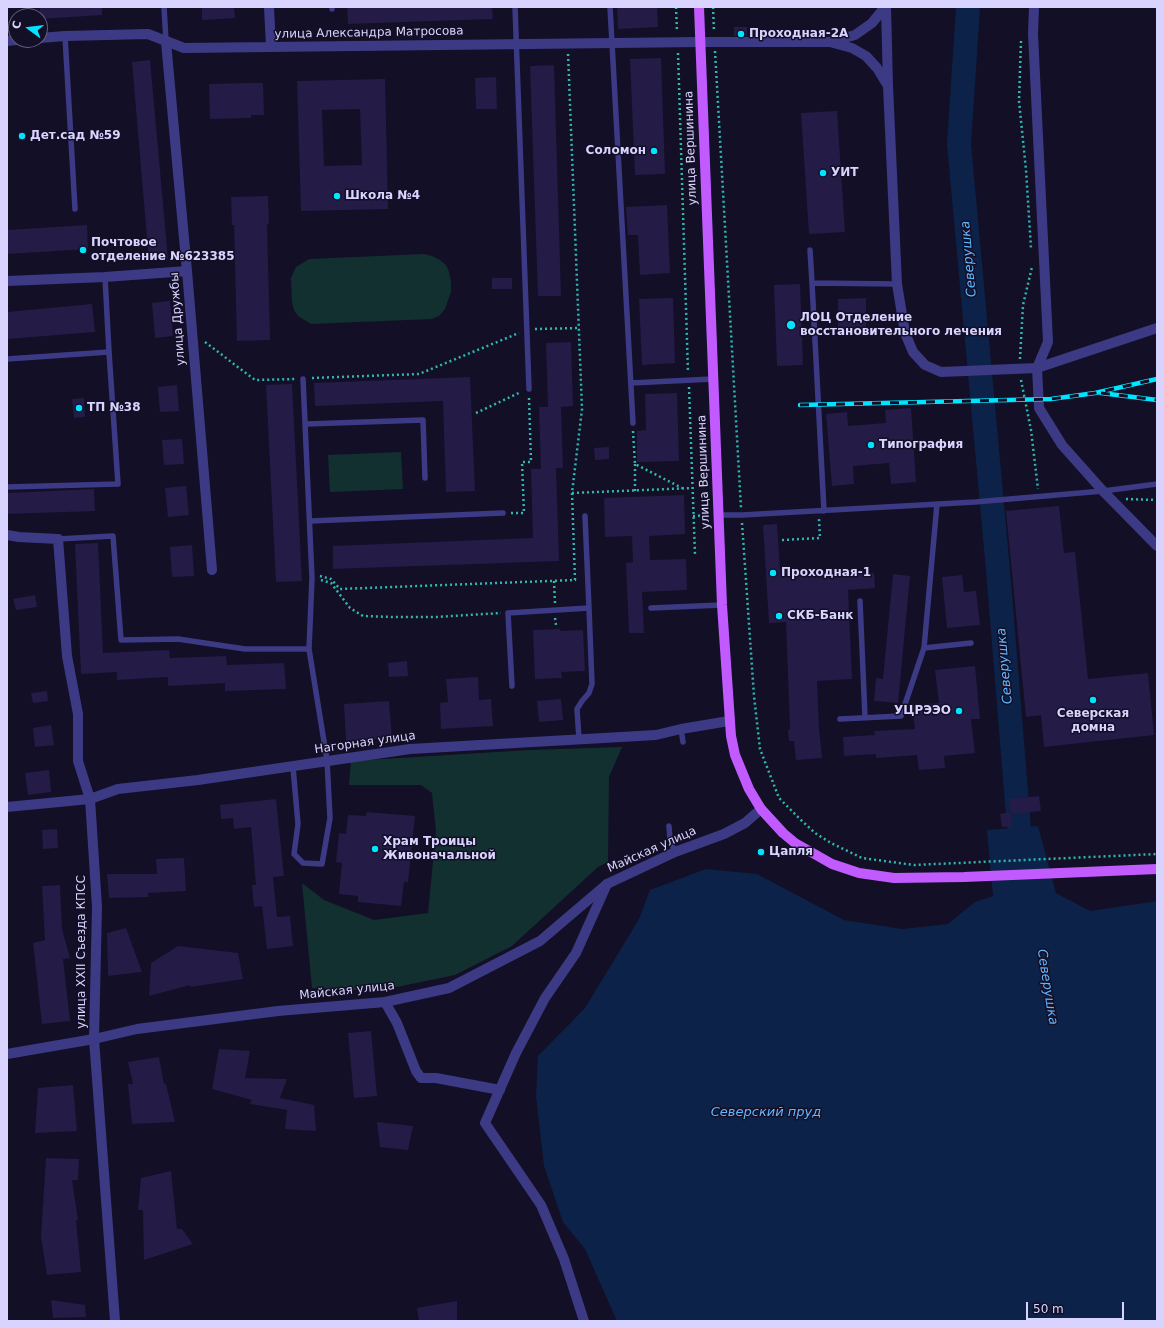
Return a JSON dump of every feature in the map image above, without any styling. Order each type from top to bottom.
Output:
[{"type":"main road","name":"улица Вершинина","points":[[699,7],[718,515],[729,721],[733,747],[738,764],[749,789],[761,809],[783,833],[795,843],[832,864],[860,873],[894,878],[964,877],[1157,869]]},
{"type":"street","points":[[269,7],[271,47]]},
{"type":"street","points":[[830,42],[855,35],[872,23],[886,7]]},
{"type":"street","points":[[886,7],[897,284],[905,333],[913,352],[925,365],[941,372],[1037,368],[1157,328]]},
{"type":"street","points":[[1034,7],[1033,34],[1048,342],[1037,368],[1039,408],[1062,445],[1157,546]]},
{"type":"street","name":"улица Александра Матросова","points":[[48,37],[148,34],[184,48],[714,41],[830,42]]},
{"type":"street","name":"улица Дружбы","points":[[166,42],[212,570]]},
{"type":"street","points":[[830,42],[852,48],[866,56],[877,68],[888,86]]},
{"type":"street","points":[[7,281],[187,270]]},
{"type":"street","points":[[7,535],[19,537],[58,538]]},
{"type":"street","name":"улица XXII Съезда КПСС","points":[[58,538],[66,656],[78,714],[78,761],[90,799],[97,907],[94,1039],[115,1321]]},
{"type":"street","name":"Нагорная улица","points":[[7,807],[90,799],[118,789],[292,767],[327,760],[410,748],[656,735],[729,721]]},
{"type":"street","name":"Майская улица","points":[[7,1054],[94,1039],[137,1029],[246,1015],[385,1002],[449,988],[540,941],[608,884],[675,852],[724,834],[745,823],[761,809]]},
{"type":"street","points":[[584,1321],[564,1258],[541,1205],[485,1123],[516,1053],[545,998],[576,953],[608,884]]},
{"type":"street","points":[[385,1002],[397,1023],[416,1072],[421,1078],[436,1078],[500,1090]]},
{"type":"lane","points":[[164,7],[166,42]]},
{"type":"lane","points":[[514,7],[529,389]]},
{"type":"lane","points":[[610,7],[633,423]]},
{"type":"lane","points":[[65,36],[75,209]]},
{"type":"lane","points":[[810,250],[824,511]]},
{"type":"lane","points":[[7,487],[118,484],[105,276]]},
{"type":"lane","points":[[812,282],[897,284]]},
{"type":"lane","points":[[7,359],[109,352]]},
{"type":"lane","points":[[292,767],[298,824],[294,854],[303,863],[322,864],[330,818],[327,760],[309,649],[312,575],[303,379]]},
{"type":"lane","points":[[631,383],[713,379]]},
{"type":"lane","points":[[306,424],[423,420],[425,478]]},
{"type":"lane","points":[[718,515],[824,511],[975,502],[1104,491],[1157,484]]},
{"type":"lane","points":[[840,718],[901,716],[924,648],[937,504]]},
{"type":"lane","points":[[310,521],[502,514]]},
{"type":"lane","points":[[579,739],[577,709],[589,693],[592,684],[585,516]]},
{"type":"lane","points":[[58,538],[113,536],[121,640],[178,639],[244,649],[309,649]]},
{"type":"lane","points":[[860,601],[865,717]]},
{"type":"lane","points":[[651,608],[722,605]]},
{"type":"lane","points":[[512,686],[508,613],[588,608]]},
{"type":"lane","points":[[924,648],[971,643]]},
{"type":"lane","points":[[682,729],[683,742]]},
{"type":"lane","points":[[669,826],[670,840],[675,852]]},
{"type":"path","points":[[676,7],[695,555]]},
{"type":"path","points":[[712,7],[714,41]]},
{"type":"path","points":[[1021,40],[1019,101],[1026,170],[1031,252]]},
{"type":"path","points":[[312,575],[331,579],[340,589],[575,580],[572,493],[582,409],[568,43]]},
{"type":"path","points":[[1032,266],[1023,305],[1016,368],[1031,430],[1039,497]]},
{"type":"path","points":[[192,332],[255,380],[420,374],[526,330],[579,328]]},
{"type":"path","points":[[476,413],[529,389],[531,462],[522,462],[524,513],[502,514]]},
{"type":"path","points":[[633,423],[635,491]]},
{"type":"path","points":[[635,464],[682,489]]},
{"type":"path","points":[[572,493],[692,488]]},
{"type":"path","points":[[312,575],[330,583],[350,608],[364,616],[436,617],[508,613]]},
{"type":"path","points":[[554,581],[554,593]]},
{"type":"path","points":[[980,863],[1157,854]]},
{"type":"green space","points":[[424,254],[440,260],[446,265],[449,272],[451,292],[445,309],[439,316],[432,319],[311,324],[298,316],[294,310],[292,302],[291,278],[296,267],[309,259]]},
{"type":"green space","points":[[401,452],[403,489],[330,492],[328,455]]},
{"type":"green space","points":[[622,747],[609,777],[608,862],[598,867],[512,946],[455,975],[377,991],[312,988],[302,883],[324,900],[374,920],[428,913],[436,831],[432,793],[421,785],[349,785],[351,761],[529,750]]},
{"type":"water","name":"Северский пруд","points":[[1038,826],[1056,893],[1090,911],[1157,901],[1157,1321],[617,1321],[585,1249],[563,1222],[544,1166],[536,1096],[538,1056],[585,1008],[639,919],[650,890],[706,869],[757,874],[844,920],[902,929],[948,924],[975,902],[993,896],[987,830]]},
{"type":"building","points":[[102,7],[102,15],[48,18],[48,8],[40,8]]},
{"type":"building","points":[[202,7],[234,7],[235,18],[202,20]]},
{"type":"building","points":[[347,7],[492,7],[493,19],[348,24]]},
{"type":"building","points":[[617,7],[657,7],[658,27],[618,29]]},
{"type":"building","name":"Проходная-2А","points":[[734,27],[747,27],[747,36],[734,36]]},
{"type":"building","points":[[661,58],[665,174],[635,175],[630,59]]},
{"type":"building","points":[[150,60],[168,259],[149,261],[132,62]]},
{"type":"building","points":[[554,65],[561,296],[538,296],[530,66]]},
{"type":"building","points":[[496,77],[497,109],[476,109],[475,78]]},
{"type":"building","points":[[385,79],[388,209],[301,211],[297,81]],"holes":[[[360,109],[362,165],[324,166],[322,110]]]},
{"type":"building","points":[[263,83],[264,115],[251,115],[251,118],[210,119],[209,84]]},
{"type":"building","name":"УИТ","points":[[837,111],[845,232],[809,234],[801,113]]},
{"type":"building","points":[[268,196],[269,224],[267,224],[270,340],[237,341],[234,225],[232,225],[231,197]]},
{"type":"building","points":[[667,205],[670,273],[640,275],[638,235],[628,235],[626,207]]},
{"type":"building","points":[[87,225],[88,249],[7,254],[7,230]]},
{"type":"building","points":[[492,278],[512,278],[512,289],[492,289]]},
{"type":"building","points":[[800,284],[803,365],[777,366],[774,285]]},
{"type":"building","points":[[673,298],[675,363],[642,365],[639,299]]},
{"type":"building","points":[[866,298],[866,329],[838,329],[838,299]]},
{"type":"building","points":[[170,301],[173,336],[155,338],[152,303]]},
{"type":"building","points":[[92,304],[95,332],[7,339],[7,312]]},
{"type":"building","points":[[571,342],[573,406],[561,407],[563,468],[556,468],[559,561],[333,569],[333,546],[533,538],[531,469],[541,469],[539,407],[548,407],[546,343]]},
{"type":"building","points":[[470,377],[475,491],[446,492],[443,401],[315,406],[314,383]]},
{"type":"building","points":[[292,384],[302,581],[276,582],[266,385]]},
{"type":"building","points":[[177,385],[179,411],[160,412],[158,387]]},
{"type":"building","points":[[677,393],[679,461],[637,462],[637,431],[646,430],[645,394]]},
{"type":"building","name":"ТП №38","points":[[84,398],[85,417],[74,418],[72,399]]},
{"type":"building","name":"Типография","points":[[911,408],[916,482],[891,484],[889,463],[853,466],[854,484],[832,486],[826,414],[847,412],[848,426],[886,423],[885,410]]},
{"type":"building","points":[[182,439],[184,464],[164,465],[162,440]]},
{"type":"building","points":[[609,447],[609,459],[595,460],[594,448]]},
{"type":"building","points":[[186,486],[189,515],[168,517],[165,488]]},
{"type":"building","points":[[94,489],[95,511],[7,514],[7,493]]},
{"type":"building","points":[[684,495],[685,534],[649,536],[650,560],[686,559],[687,590],[642,592],[644,633],[629,633],[626,563],[633,562],[632,536],[605,537],[604,498]]},
{"type":"building","points":[[1059,506],[1064,553],[1075,552],[1088,679],[1148,673],[1154,735],[1044,747],[1041,715],[1026,717],[1006,511]]},
{"type":"building","points":[[777,524],[780,570],[814,569],[814,575],[874,573],[875,588],[848,590],[852,679],[817,681],[822,758],[796,760],[794,741],[789,741],[788,730],[790,729],[786,622],[769,623],[763,525]]},
{"type":"building","points":[[98,543],[103,653],[169,650],[170,658],[226,656],[227,665],[284,663],[286,689],[225,691],[225,683],[168,686],[168,677],[117,680],[117,672],[81,674],[75,544]]},
{"type":"building","points":[[192,545],[194,576],[172,577],[170,547]]},
{"type":"building","points":[[893,574],[910,576],[898,703],[874,701],[876,678],[883,679]]},
{"type":"building","points":[[962,575],[964,592],[976,591],[980,625],[947,628],[942,577]]},
{"type":"building","points":[[35,595],[37,607],[16,610],[13,599]]},
{"type":"building","points":[[560,629],[560,631],[583,630],[585,671],[561,672],[562,678],[535,679],[533,630]]},
{"type":"building","points":[[407,661],[408,676],[389,677],[388,663]]},
{"type":"building","points":[[975,666],[980,719],[971,719],[975,753],[944,756],[945,768],[919,770],[917,755],[876,758],[876,754],[844,756],[843,737],[875,735],[874,731],[915,729],[912,705],[939,703],[935,670]]},
{"type":"building","points":[[478,677],[479,700],[491,699],[493,726],[441,729],[440,703],[448,702],[446,679]]},
{"type":"building","points":[[47,691],[48,701],[33,703],[31,693]]},
{"type":"building","points":[[561,699],[563,720],[539,722],[537,701]]},
{"type":"building","points":[[389,701],[392,738],[346,741],[344,704]]},
{"type":"building","points":[[51,725],[54,745],[35,747],[33,728]]},
{"type":"building","points":[[49,770],[51,792],[28,795],[25,773]]},
{"type":"building","points":[[1039,796],[1041,811],[1011,814],[1009,799]]},
{"type":"building","points":[[276,799],[284,876],[273,877],[277,917],[290,916],[293,946],[267,949],[262,906],[254,907],[252,885],[256,885],[251,827],[234,829],[233,818],[221,819],[220,805]]},
{"type":"building","name":"Храм Троицы Живоначальной","points":[[367,812],[415,816],[408,882],[404,882],[401,906],[358,902],[358,896],[339,894],[342,863],[336,862],[339,833],[346,834],[348,815],[366,816]]},
{"type":"building","points":[[1011,812],[1012,826],[1002,827],[1000,814]]},
{"type":"building","points":[[57,829],[58,848],[43,849],[42,830]]},
{"type":"building","points":[[184,858],[186,891],[148,893],[148,897],[109,898],[107,874],[157,874],[156,859]]},
{"type":"building","points":[[60,885],[62,929],[70,958],[63,959],[70,1021],[42,1024],[33,943],[45,940],[42,886]]},
{"type":"building","points":[[126,928],[142,972],[108,976],[107,933]]},
{"type":"building","points":[[178,946],[238,953],[243,979],[190,987],[190,985],[149,996],[151,963]]},
{"type":"building","points":[[371,1031],[377,1096],[354,1098],[348,1033]]},
{"type":"building","points":[[219,1049],[250,1051],[245,1078],[287,1079],[280,1098],[314,1105],[316,1131],[285,1129],[287,1110],[250,1104],[252,1100],[212,1089]]},
{"type":"building","points":[[159,1057],[164,1084],[166,1084],[175,1122],[132,1124],[128,1084],[133,1084],[128,1062]]},
{"type":"building","points":[[73,1085],[77,1131],[35,1133],[38,1088]]},
{"type":"building","points":[[377,1122],[413,1126],[408,1150],[380,1147]]},
{"type":"building","points":[[46,1158],[79,1159],[78,1180],[72,1180],[78,1220],[76,1220],[81,1272],[47,1275],[41,1237]]},
{"type":"building","points":[[171,1171],[177,1229],[182,1229],[193,1244],[144,1260],[143,1210],[138,1210],[141,1178]]},
{"type":"building","points":[[51,1300],[85,1305],[86,1317],[53,1318]]},
{"type":"building","points":[[457,1301],[457,1321],[419,1321],[417,1308]]},
{"type":"waterway","name":"Северушка","points":[[968,7],[959,144],[998,570],[1019,828],[1025,859]]},
{"type":"railway","points":[[800,405],[1051,399],[1095,393],[1157,379]]},
{"type":"railway","points":[[1101,393],[1157,400]]},
{"type":"place","name":"Проходная-2А","points":[[741,34]]},
{"type":"place","name":"Дет.сад №59","points":[[22,136]]},
{"type":"place","name":"Соломон","points":[[654,151]]},
{"type":"place","name":"УИТ","points":[[823,173]]},
{"type":"place","name":"Школа №4","points":[[337,196]]},
{"type":"place","name":"Почтовое отделение №623385","points":[[83,250]]},
{"type":"place","name":"ЛОЦ Отделение восстановительного лечения","points":[[791,325]]},
{"type":"place","name":"ТП №38","points":[[79,408]]},
{"type":"place","name":"Типография","points":[[871,445]]},
{"type":"place","name":"Проходная-1","points":[[773,573]]},
{"type":"place","name":"СКБ-Банк","points":[[779,616]]},
{"type":"place","name":"Северская домна","points":[[1093,700]]},
{"type":"place","name":"УЦРЭЭО","points":[[959,711]]},
{"type":"place","name":"Храм Троицы Живоначальной","points":[[375,849]]},
{"type":"place","name":"Цапля","points":[[761,852]]}]
